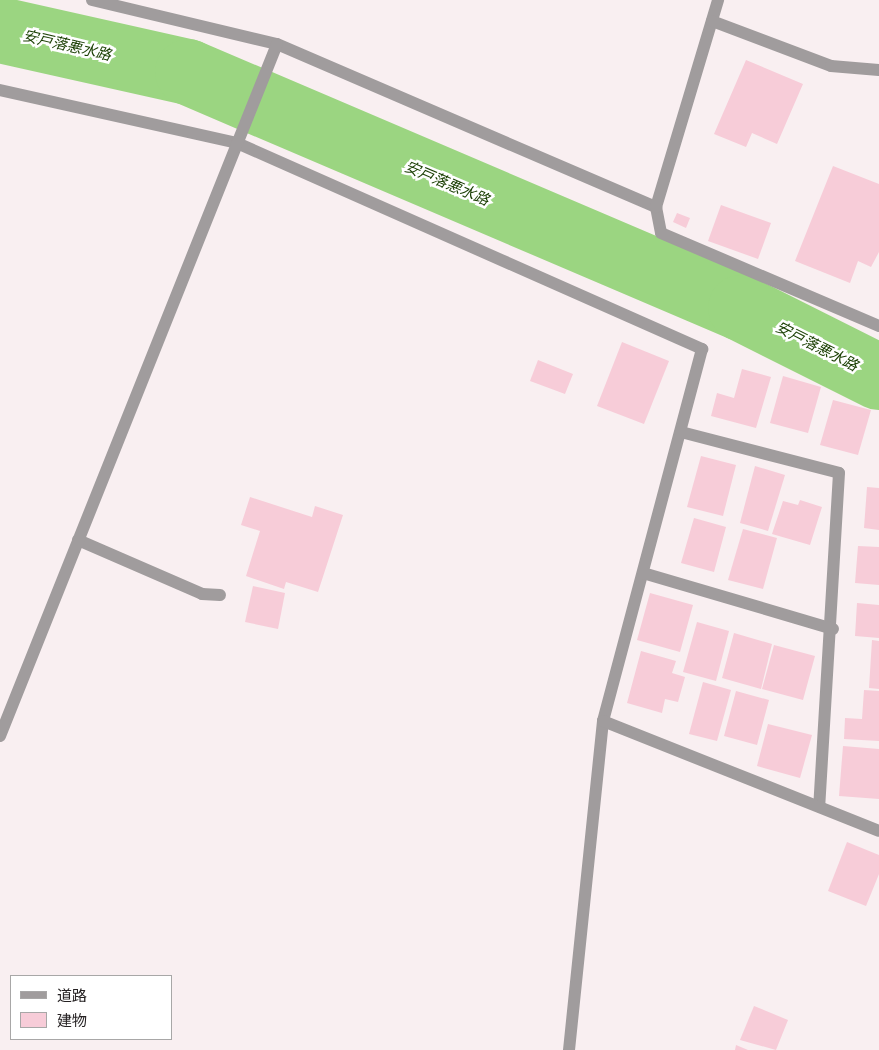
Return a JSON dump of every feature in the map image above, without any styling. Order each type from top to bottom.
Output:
[{"type":"street","points":[[92,0],[277,44],[656,206]]},
{"type":"street","points":[[718,0],[656,206],[661,233],[879,326]]},
{"type":"street","points":[[712,21],[831,66],[879,70]]},
{"type":"street","points":[[0,736],[277,44]]},
{"type":"street","points":[[0,90],[237,142],[702,349],[644,573],[603,721],[569,1050]]},
{"type":"street","points":[[681,432],[839,473],[833,629],[819,806]]},
{"type":"street","points":[[78,540],[202,594],[220,594]]},
{"type":"street","points":[[644,573],[833,629]]},
{"type":"street","points":[[603,721],[879,831]]},
{"type":"building","points":[[746,60],[803,84],[777,144],[752,133],[746,147],[714,134]]},
{"type":"building","points":[[833,166],[879,184],[879,252],[871,267],[858,261],[850,283],[795,261]]},
{"type":"building","points":[[721,205],[771,223],[758,259],[708,241]]},
{"type":"building","points":[[677,213],[690,218],[686,228],[673,222]]},
{"type":"building","points":[[622,342],[669,361],[644,424],[597,406]]},
{"type":"building","points":[[538,360],[573,374],[565,394],[530,381]]},
{"type":"building","points":[[742,369],[771,377],[756,428],[711,416],[717,393],[734,398]]},
{"type":"building","points":[[783,376],[821,387],[808,433],[770,423]]},
{"type":"building","points":[[833,400],[871,410],[858,455],[820,445]]},
{"type":"building","points":[[701,456],[736,465],[723,516],[687,507]]},
{"type":"building","points":[[755,466],[785,475],[768,531],[740,523]]},
{"type":"building","points":[[867,487],[879,488],[879,530],[864,528]]},
{"type":"building","points":[[250,497],[312,517],[315,506],[343,515],[318,592],[286,582],[284,589],[246,576],[260,531],[241,525]]},
{"type":"building","points":[[800,500],[822,507],[810,545],[772,534],[783,501],[798,505]]},
{"type":"building","points":[[694,518],[726,527],[714,572],[681,563]]},
{"type":"building","points":[[743,529],[777,538],[763,589],[728,580]]},
{"type":"building","points":[[858,546],[879,547],[879,585],[855,583]]},
{"type":"building","points":[[253,586],[285,593],[278,629],[245,622]]},
{"type":"building","points":[[650,593],[693,605],[680,652],[637,640]]},
{"type":"building","points":[[857,603],[879,605],[879,638],[855,636]]},
{"type":"building","points":[[697,622],[729,631],[716,681],[683,672]]},
{"type":"building","points":[[734,633],[772,644],[761,689],[722,678]]},
{"type":"building","points":[[872,640],[879,641],[879,689],[869,688]]},
{"type":"building","points":[[774,645],[815,656],[803,700],[762,689]]},
{"type":"building","points":[[641,651],[676,661],[672,673],[685,677],[678,702],[665,699],[662,713],[627,703]]},
{"type":"building","points":[[703,682],[731,690],[717,741],[689,734]]},
{"type":"building","points":[[864,690],[879,691],[879,741],[844,739],[845,718],[862,719]]},
{"type":"building","points":[[736,691],[769,700],[757,745],[724,736]]},
{"type":"building","points":[[768,724],[812,735],[800,778],[757,766]]},
{"type":"building","points":[[843,746],[879,749],[879,799],[839,796]]},
{"type":"building","points":[[847,842],[879,855],[879,874],[866,906],[828,891]]},
{"type":"building","points":[[754,1006],[788,1020],[776,1050],[740,1040]]},
{"type":"building","points":[[736,1045],[748,1050],[735,1050]]},
{"type":"waterway","name":"安戸落悪水路","points":[[0,30],[188,72],[741,308],[879,377]]}]
